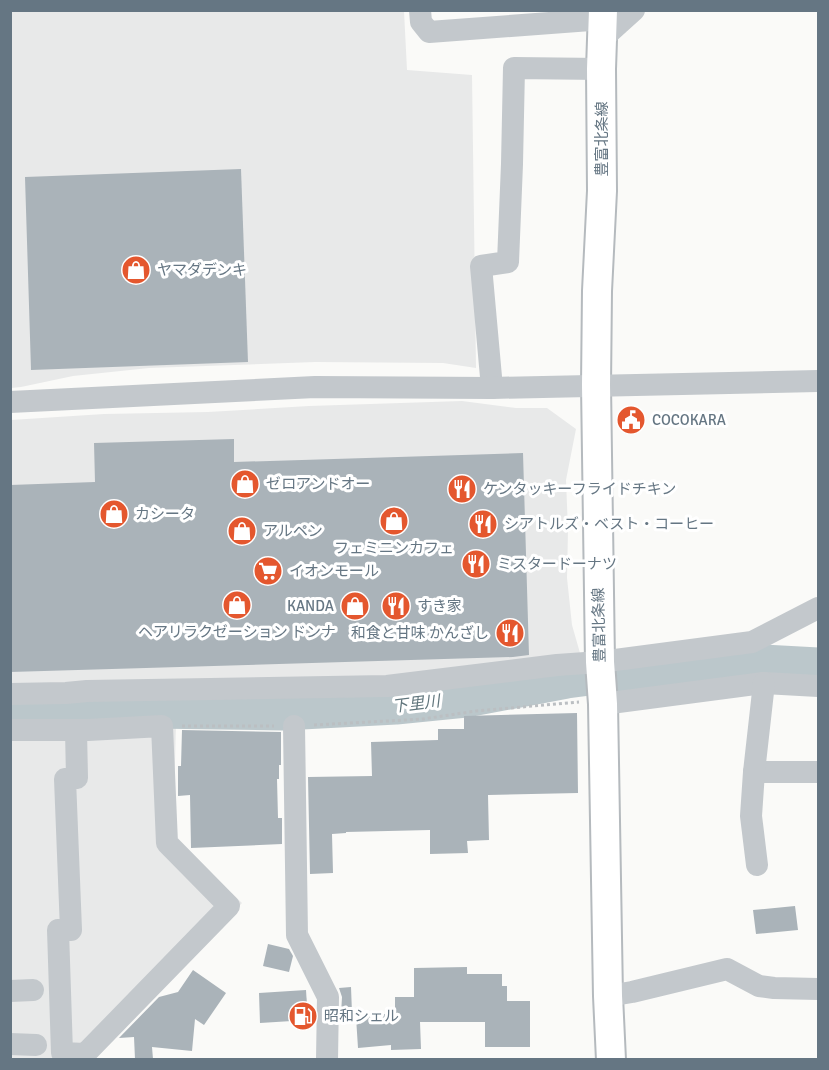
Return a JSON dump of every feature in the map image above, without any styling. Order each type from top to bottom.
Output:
[{"type":"main road","name":"豊富北条線","points":[[603,22],[602,191],[597,291],[596,385],[610,1059]]},
{"type":"street","points":[[420,10],[421,22],[429,32],[603,22],[634,10]]},
{"type":"street","points":[[492,388],[481,266],[508,262],[514,68],[601,69]]},
{"type":"street","points":[[10,402],[315,387],[492,388],[819,381]]},
{"type":"street","points":[[10,694],[387,686],[752,642],[819,608]]},
{"type":"street","points":[[757,865],[751,816],[764,683]]},
{"type":"street","points":[[602,700],[764,683],[819,686]]},
{"type":"street","points":[[10,730],[82,730],[162,726],[167,843],[229,906],[85,1054],[62,1053],[58,930],[71,930],[65,779],[77,778],[82,730],[87,691]]},
{"type":"street","points":[[294,726],[297,935],[328,997],[327,1059]]},
{"type":"street","points":[[754,772],[819,772]]},
{"type":"street","points":[[608,996],[727,969],[759,986],[819,989]]},
{"type":"street","points":[[10,991],[33,990]]},
{"type":"street","points":[[10,1044],[36,1045]]},
{"type":"path","points":[[162,726],[294,726],[423,719],[476,711],[602,700]]},
{"type":"shaded area","points":[[10,11],[404,11],[407,70],[472,75],[476,368],[443,363],[315,362],[149,368],[73,376],[11,388]]},
{"type":"shaded area","name":"イオンモール","points":[[462,401],[516,408],[547,408],[576,429],[566,480],[567,578],[572,625],[580,653],[378,694],[331,698],[170,698],[101,694],[103,720],[176,724],[173,838],[242,903],[94,1059],[11,1060],[11,420],[104,414]]},
{"type":"building","name":"ヤマダデンキ","points":[[241,169],[248,362],[31,370],[25,177]]},
{"type":"building","name":"イオンモール","points":[[234,439],[234,462],[523,453],[529,655],[10,672],[10,485],[95,482],[94,443]]},
{"type":"building","points":[[577,713],[578,793],[488,795],[489,840],[467,841],[468,853],[430,854],[430,830],[332,834],[333,873],[310,874],[308,777],[372,776],[371,742],[438,740],[438,729],[464,729],[464,716]]},
{"type":"building","points":[[182,730],[281,732],[281,765],[279,765],[279,779],[277,779],[278,818],[282,818],[282,844],[191,848],[190,795],[178,796],[178,766],[181,766]]},
{"type":"building","points":[[795,906],[798,930],[756,934],[753,910]]},
{"type":"building","points":[[268,944],[289,949],[293,956],[289,972],[263,966]]},
{"type":"building","points":[[467,967],[467,974],[502,974],[502,986],[507,986],[507,1001],[530,1001],[530,1047],[485,1047],[485,1022],[420,1022],[421,1049],[391,1050],[391,1045],[358,1048],[356,1017],[395,1013],[395,997],[414,997],[414,968]]},
{"type":"building","points":[[193,970],[226,993],[204,1025],[195,1019],[192,1051],[152,1047],[153,1059],[135,1059],[134,1037],[119,1038],[159,997],[178,992]]},
{"type":"building","points":[[351,987],[352,1013],[341,1014],[342,997],[339,988]]},
{"type":"building","points":[[306,990],[308,1020],[260,1023],[259,993]]},
{"type":"waterway","name":"下里川","points":[[10,710],[283,714],[396,708],[466,701],[567,682],[643,672],[763,661],[818,664]]},
{"type":"place","name":"ヤマダデンキ","points":[[136,270]]},
{"type":"place","name":"COCOKARA","points":[[631,420]]},
{"type":"place","name":"ゼロアンドオー","points":[[245,484]]},
{"type":"place","name":"ケンタッキーフライドチキン","points":[[462,489]]},
{"type":"place","name":"カシータ","points":[[114,514]]},
{"type":"place","name":"フェミニンカフェ","points":[[394,521]]},
{"type":"place","name":"シアトルズ・ベスト・コーヒー","points":[[483,524]]},
{"type":"place","name":"アルペン","points":[[242,531]]},
{"type":"place","name":"ミスタードーナツ","points":[[476,564]]},
{"type":"place","name":"イオンモール","points":[[268,571]]},
{"type":"place","name":"ヘアリラクゼーション ドンナ","points":[[237,605]]},
{"type":"place","name":"KANDA","points":[[355,606]]},
{"type":"place","name":"すき家","points":[[396,606]]},
{"type":"place","name":"和食と甘味 かんざし","points":[[510,633]]},
{"type":"place","name":"昭和シェル","points":[[303,1016]]}]
